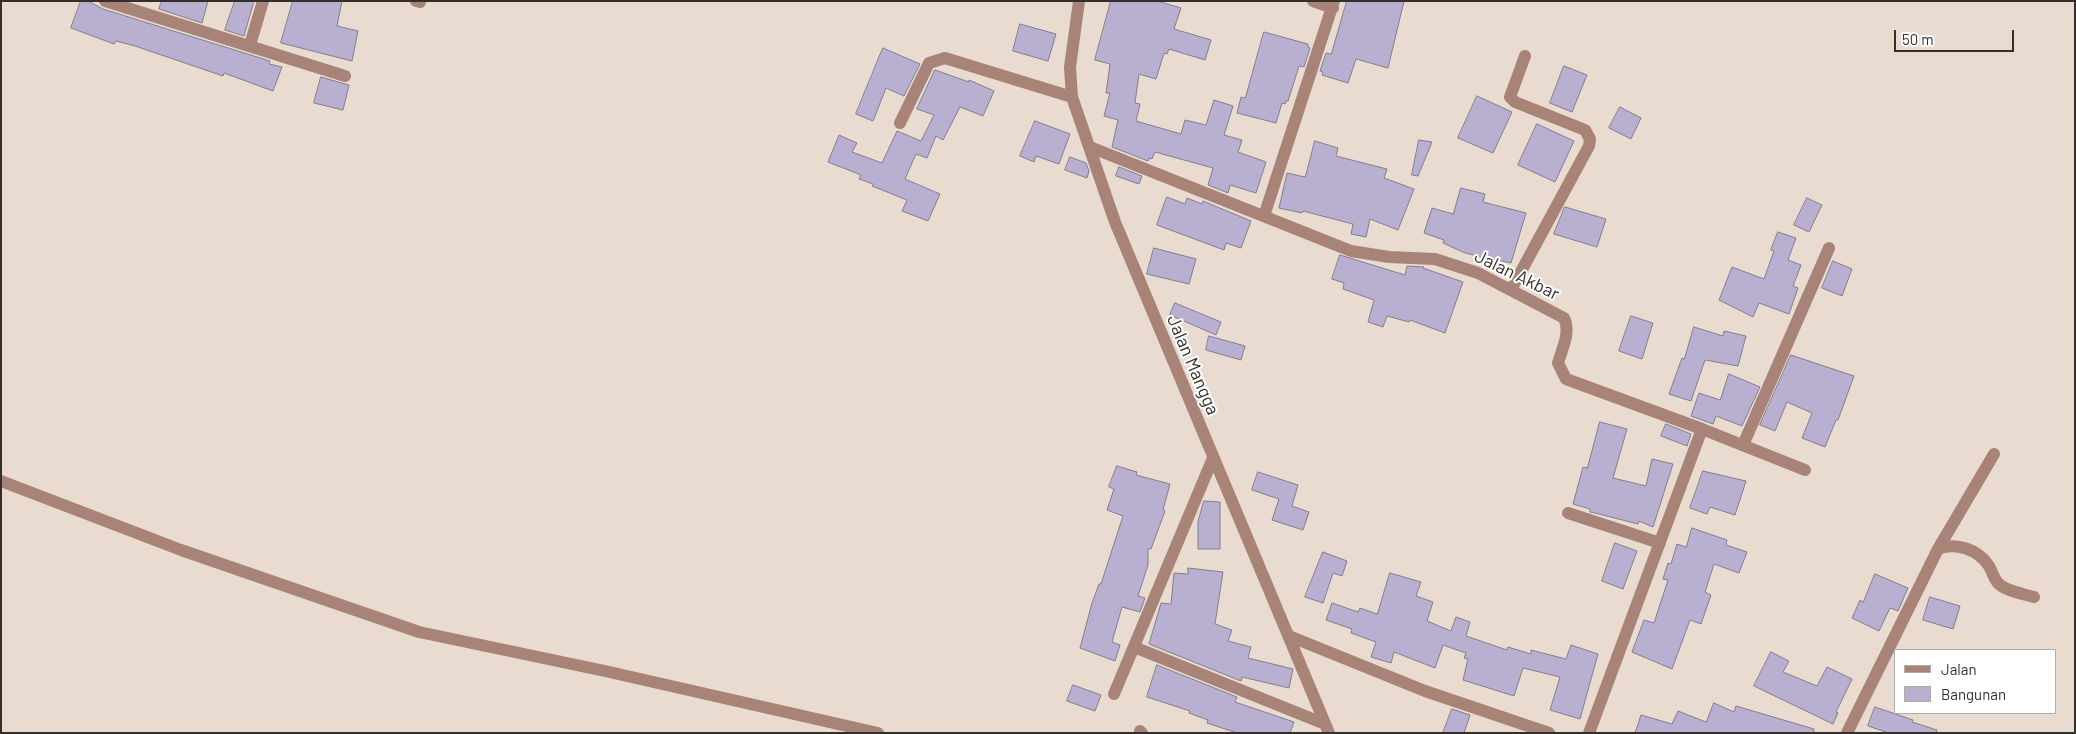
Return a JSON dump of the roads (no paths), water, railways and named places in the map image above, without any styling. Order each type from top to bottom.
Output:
[{"type":"street","points":[[105,1],[345,76]]},
{"type":"street","points":[[250,45],[263,1]]},
{"type":"street","name":"Jalan Mangga","points":[[1079,1],[1070,67],[1072,97],[1121,240],[1327,728]]},
{"type":"street","points":[[1264,216],[1333,4],[1312,1]]},
{"type":"street","points":[[1511,290],[1589,146],[1590,139],[1585,130],[1515,102],[1510,97],[1525,56]]},
{"type":"street","points":[[900,122],[929,63],[945,58],[1072,97]]},
{"type":"street","name":"Jalan Akbar","points":[[1090,147],[1351,251],[1435,259],[1478,273],[1564,318],[1568,325],[1558,363],[1566,379],[1702,429],[1805,470]]},
{"type":"street","points":[[1743,445],[1829,248]]},
{"type":"street","points":[[1589,733],[1702,429]]},
{"type":"street","points":[[1847,733],[1938,549],[1994,454]]},
{"type":"street","points":[[1114,694],[1213,458]]},
{"type":"street","points":[[1,481],[181,550],[419,632],[605,671],[878,733]]},
{"type":"street","points":[[1568,514],[1660,543]]},
{"type":"street","points":[[1938,549],[1946,546],[1974,551],[1983,557],[1998,583],[2004,587],[2034,597]]},
{"type":"street","points":[[1289,636],[1425,691],[1549,733]]},
{"type":"street","points":[[1134,647],[1327,728]]}]
